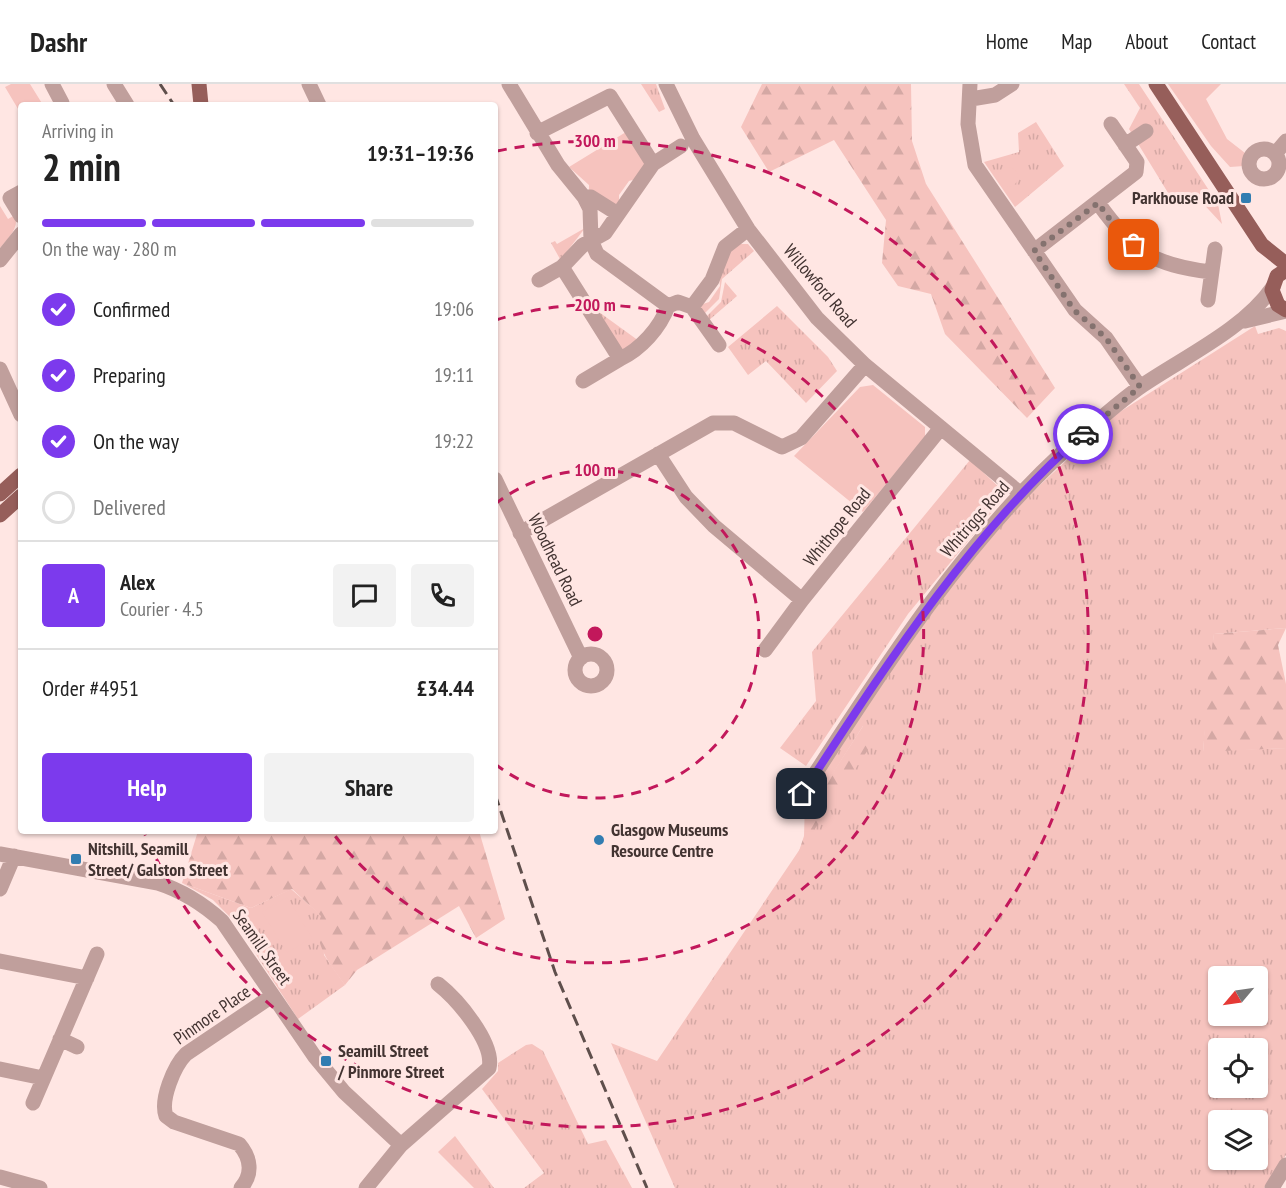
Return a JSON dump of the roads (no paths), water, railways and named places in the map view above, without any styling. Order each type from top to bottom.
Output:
[{"type":"main road","points":[[1156,84],[1262,245],[1273,285],[1274,298],[1286,310]]},
{"type":"main road","points":[[1262,245],[1286,264]]},
{"type":"main road","points":[[1273,285],[1286,270]]},
{"type":"main road","points":[[0,494],[18,478]]},
{"type":"main road","points":[[0,515],[18,499]]},
{"type":"street","points":[[52,84],[61,102]]},
{"type":"street","points":[[114,84],[125,102]]},
{"type":"street","points":[[309,84],[318,102]]},
{"type":"street","points":[[509,84],[558,165],[584,197],[590,209],[591,240],[597,254],[668,306]]},
{"type":"street","name":"Willowford Road","points":[[666,84],[693,139],[748,229],[817,318],[865,365],[1021,494]]},
{"type":"street","points":[[1012,84],[995,95],[971,91],[968,124],[975,165],[1074,310],[1106,338],[1140,387]]},
{"type":"street","points":[[537,133],[610,96],[653,164]]},
{"type":"street","points":[[1034,251],[1136,171],[1137,162],[1112,124]]},
{"type":"street","points":[[1125,145],[1146,131]]},
{"type":"street","points":[[1275,154],[1286,141]]},
{"type":"street","points":[[539,280],[562,267],[591,240],[605,233],[653,164],[681,146]]},
{"type":"street","points":[[18,194],[10,198],[18,211]]},
{"type":"street","points":[[584,197],[591,197],[618,214]]},
{"type":"street","points":[[1098,203],[1122,236],[1145,255],[1179,268],[1211,273]]},
{"type":"street","points":[[692,308],[712,280],[725,247],[748,229]]},
{"type":"street","points":[[0,260],[18,238]]},
{"type":"street","points":[[1208,300],[1215,249]]},
{"type":"street","points":[[562,267],[620,359]]},
{"type":"street","name":"Whitriggs Road","points":[[802,794],[935,597],[1021,494],[1062,453],[1140,387],[1235,325],[1259,306],[1273,285]]},
{"type":"street","points":[[583,381],[639,348],[665,315],[668,306],[678,302],[692,308],[718,345]]},
{"type":"street","name":"Whitriggs Road","points":[[1235,325],[1286,310]]},
{"type":"street","points":[[520,533],[713,423],[734,423],[782,447],[801,438],[865,365]]},
{"type":"street","points":[[0,369],[18,408]]},
{"type":"street","name":"Whithope Road","points":[[765,650],[802,600],[940,429]]},
{"type":"street","points":[[658,454],[686,497],[714,526],[802,600]]},
{"type":"street","name":"Woodhead Road","points":[[498,485],[581,658]]},
{"type":"street","points":[[0,889],[7,855]]},
{"type":"street","name":"Seamill Street","points":[[7,855],[158,884],[185,893],[222,921],[272,996],[330,1076],[401,1145]]},
{"type":"street","points":[[33,1103],[97,954]]},
{"type":"street","points":[[0,961],[87,978]]},
{"type":"street","points":[[366,1188],[401,1145],[489,1068],[487,1050],[475,1028],[457,1002],[438,984]]},
{"type":"street","name":"Pinmore Place","points":[[241,1188],[250,1176],[250,1171],[245,1153],[239,1144],[174,1122],[166,1116],[164,1104],[178,1066],[186,1054],[272,996]]},
{"type":"street","points":[[60,1039],[77,1047]]},
{"type":"street","points":[[0,1069],[43,1078]]},
{"type":"street","points":[[1272,1188],[1286,1165]]},
{"type":"street","points":[[0,1177],[40,1188]]},
{"type":"railway","points":[[160,84],[172,102]]},
{"type":"railway","points":[[498,803],[555,972],[647,1188]]},
{"type":"place","name":"Parkhouse Road","points":[[1246,198]]},
{"type":"place","name":"Glasgow Museums Resource Centre","points":[[599,840]]},
{"type":"place","name":"Nitshill, Seamill Street/ Galston Street","points":[[76,859]]},
{"type":"place","name":"Seamill Street / Pinmore Street","points":[[326,1061]]}]
